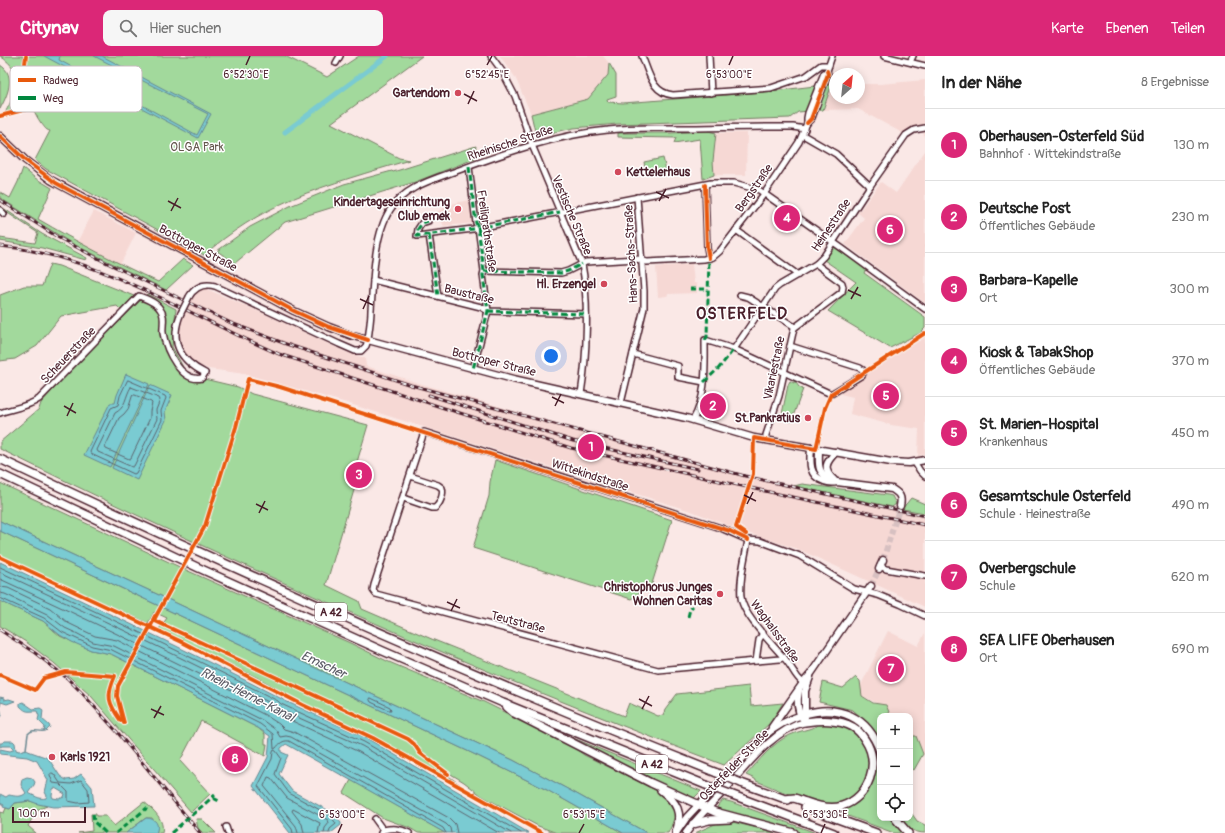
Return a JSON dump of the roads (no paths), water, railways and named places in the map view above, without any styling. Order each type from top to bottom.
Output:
[{"type":"highway","name":"A 42","points":[[0,459],[199,552],[394,640],[478,676],[742,783],[876,833]]},
{"type":"highway","name":"A 42","points":[[0,474],[206,571],[383,651],[503,703],[706,785],[834,833]]},
{"type":"highway","points":[[503,703],[514,713],[651,783],[707,808],[794,833]]},
{"type":"highway","points":[[803,714],[826,710],[849,715],[860,722],[867,729],[879,749]]},
{"type":"highway","points":[[785,799],[795,798],[826,807],[843,806],[861,793],[872,773],[872,761],[869,747],[862,735],[855,729],[848,725],[833,721],[804,722]]},
{"type":"highway","points":[[651,783],[667,795],[676,806],[680,820],[676,833]]},
{"type":"highway","points":[[693,824],[720,818],[741,819]]},
{"type":"highway","points":[[898,821],[908,833]]},
{"type":"main road","name":"Bottroper Straße","points":[[0,136],[25,160],[56,183],[314,321],[341,331],[473,369],[693,420],[740,435],[891,462],[915,463],[925,460]]},
{"type":"main road","points":[[811,448],[810,466],[813,474],[820,480],[826,482],[892,489],[901,496],[900,506]]},
{"type":"main road","points":[[819,449],[818,465],[820,471],[827,478],[837,482]]},
{"type":"main road","points":[[836,452],[827,464],[828,473],[837,482]]},
{"type":"main road","name":"Osterfelder Straße","points":[[676,833],[687,817],[770,730],[800,689],[803,682],[810,676],[871,586]]},
{"type":"main road","name":"Osterfelder Straße","points":[[686,833],[707,808],[767,744],[786,730],[804,722],[803,714],[805,691],[810,676]]},
{"type":"main road","name":"Osterfelder Straße","points":[[800,689],[798,703],[803,714]]},
{"type":"main road","name":"Osterfelder Straße","points":[[770,730],[785,721],[803,714]]},
{"type":"street","points":[[336,63],[340,56]]},
{"type":"street","name":"Vestische Straße","points":[[491,56],[502,71],[515,96],[532,144],[582,264],[585,282],[586,340],[581,394]]},
{"type":"street","points":[[642,56],[654,86],[663,93],[673,95],[771,88],[806,76],[821,65],[829,65]]},
{"type":"street","points":[[709,56],[711,93]]},
{"type":"street","name":"Bergstraße","points":[[709,258],[720,252],[764,194],[803,135],[807,123],[807,116],[832,56]]},
{"type":"street","points":[[884,56],[925,66]]},
{"type":"street","points":[[910,62],[913,56]]},
{"type":"street","name":"Rheinische Straße","points":[[368,340],[373,280],[381,231],[387,215],[394,204],[412,189],[469,166],[532,144],[578,134],[617,129],[799,127],[805,129]]},
{"type":"street","name":"Heinestraße","points":[[734,348],[776,287],[816,264],[906,135],[914,130],[925,128]]},
{"type":"street","points":[[803,135],[836,154],[870,186]]},
{"type":"street","name":"Freiligrathstraße","points":[[469,166],[488,311],[473,369]]},
{"type":"street","points":[[428,221],[422,223],[418,229],[417,236],[473,229],[705,184],[719,182],[734,183],[759,190],[925,309]]},
{"type":"street","points":[[484,272],[561,273],[568,272],[586,262],[637,259],[647,262],[709,258],[707,248],[705,184]]},
{"type":"street","name":"Hans-Sachs-Straße","points":[[620,403],[644,310],[637,197]]},
{"type":"street","points":[[736,230],[798,275]]},
{"type":"street","points":[[429,235],[438,296]]},
{"type":"street","name":"Vikariestraße","points":[[766,440],[766,435],[776,408],[794,327],[843,290],[842,283],[816,264]]},
{"type":"street","name":"Baustraße","points":[[373,280],[481,307],[488,311],[586,314]]},
{"type":"street","name":"Scheuerstraße","points":[[0,413],[11,408],[35,402],[39,399],[140,296],[157,305],[161,309],[165,343],[173,359],[182,371],[189,376],[199,378],[202,378],[205,373],[187,362],[178,349],[175,333],[181,313],[189,297],[199,286],[205,284],[211,285],[355,351],[362,351],[368,340]]},
{"type":"street","points":[[740,295],[748,297],[794,327]]},
{"type":"street","points":[[693,420],[698,408],[704,382],[705,340],[734,348],[830,394],[862,375],[864,371],[862,368],[790,346]]},
{"type":"street","points":[[633,354],[678,366],[678,376],[704,382]]},
{"type":"street","name":"Teutstraße","points":[[424,432],[374,585],[373,590],[376,594],[658,670],[756,662],[780,659],[784,657]]},
{"type":"street","name":"Wittekindstraße","points":[[424,432],[730,531],[748,540],[760,541],[800,556],[854,589],[900,604],[925,616]]},
{"type":"street","points":[[915,463],[918,469],[925,476]]},
{"type":"street","points":[[403,498],[432,508],[437,506],[441,498],[443,490],[440,486],[410,476]]},
{"type":"street","name":"Waghalsstraße","points":[[748,540],[742,577],[741,598],[745,609],[784,657],[796,676],[803,682]]},
{"type":"street","points":[[881,565],[886,568],[925,576]]},
{"type":"street","points":[[756,662],[759,640],[763,633]]},
{"type":"street","points":[[376,819],[382,832],[392,828],[401,829],[409,833]]},
{"type":"street","points":[[226,826],[228,833]]},
{"type":"water","points":[[44,56],[60,56],[59,60],[70,66],[63,66]]},
{"type":"water","points":[[94,56],[102,56],[121,66],[114,66]]},
{"type":"water","points":[[142,77],[211,114],[198,138],[142,108],[142,105],[197,135],[208,114],[142,80]]},
{"type":"water","points":[[126,374],[149,384],[110,467],[84,455],[110,403],[115,403]]},
{"type":"water","points":[[150,385],[172,395],[165,412],[166,420],[137,480],[112,468]]},
{"type":"water","points":[[0,521],[513,760],[647,833],[623,833],[547,790],[478,756],[0,531]]},
{"type":"water","name":"Rhein-Herne-Kanal","points":[[0,562],[177,646],[283,700],[366,738],[529,833],[445,833],[286,744],[281,748],[281,752],[288,755],[279,774],[292,791],[333,813],[341,823],[341,825],[331,833],[290,833],[253,786],[268,757],[270,736],[258,728],[111,654],[91,650],[72,642],[60,635],[43,621],[0,601]]},
{"type":"water","points":[[0,697],[4,698],[4,700],[9,699],[15,701],[7,704],[1,702],[0,707]]},
{"type":"water","points":[[23,702],[33,709],[40,708],[43,710],[42,719],[50,727],[46,731],[44,731],[45,727],[38,720],[39,716],[37,711],[24,710],[20,706],[20,703]]},
{"type":"water","points":[[0,707],[2,716],[0,718]]},
{"type":"water","points":[[5,741],[13,741],[15,743],[16,750],[19,751],[27,749],[28,751],[48,758],[60,776],[66,780],[74,779],[81,774],[92,787],[94,806],[53,807],[30,801],[15,803],[10,809],[3,807],[4,805],[0,803],[0,794],[6,797],[9,795],[24,795],[26,793],[21,785],[22,779],[27,777],[32,778],[35,782],[28,793],[39,798],[46,798],[47,796],[45,792],[48,780],[37,761],[27,757],[0,754],[0,749],[10,751],[13,750],[11,746],[0,747],[0,743]],"holes":[[[55,788],[65,794],[64,797],[59,799],[53,798],[52,796],[53,789]]]},
{"type":"water","points":[[146,818],[152,819],[156,822],[158,827],[156,833],[126,833]]},
{"type":"waterway","points":[[285,132],[387,56]]},
{"type":"waterway","points":[[26,749],[28,734],[34,731],[44,731]]},
{"type":"tunnel","points":[[883,560],[900,506]]},
{"type":"tunnel","points":[[871,586],[879,569]]},
{"type":"railway","points":[[0,200],[59,238],[103,261],[231,323],[286,344],[411,385],[745,476],[925,516]]},
{"type":"railway","points":[[0,246],[37,252],[108,274],[143,289],[279,354],[571,448],[925,525]]},
{"type":"railway","points":[[429,395],[573,441],[698,469]]},
{"type":"railway","points":[[0,630],[35,653],[67,678],[82,693],[118,733],[200,833]]},
{"type":"place","name":"Gartendom","points":[[458,93]]},
{"type":"place","name":"Kettelerhaus","points":[[618,172]]},
{"type":"place","name":"Kindertageseinrichtung Club emek","points":[[458,209]]},
{"type":"place","name":"Kiosk & TabakShop","points":[[787,218]]},
{"type":"place","name":"Gesamtschule Osterfeld","points":[[890,230]]},
{"type":"place","name":"Hl. Erzengel","points":[[604,284]]},
{"type":"place","name":"St. Marien-Hospital","points":[[886,396]]},
{"type":"place","name":"Deutsche Post","points":[[713,406]]},
{"type":"place","name":"St.Pankratius","points":[[808,418]]},
{"type":"place","name":"Oberhausen-Osterfeld Süd","points":[[591,447]]},
{"type":"place","name":"Barbara-Kapelle","points":[[359,475]]},
{"type":"place","name":"Christophorus Junges Wohnen Caritas","points":[[720,594]]},
{"type":"place","name":"Overbergschule","points":[[891,669]]},
{"type":"place","name":"Karls 1921","points":[[52,757]]},
{"type":"place","name":"SEA LIFE Oberhausen","points":[[235,759]]},
{"type":"district","name":"OSTERFELD","points":[[742,313]]},
{"type":"park label","name":"OLGA Park","points":[[197,147]]},
{"type":"water label","name":"Emscher","points":[[324,664]]}]
